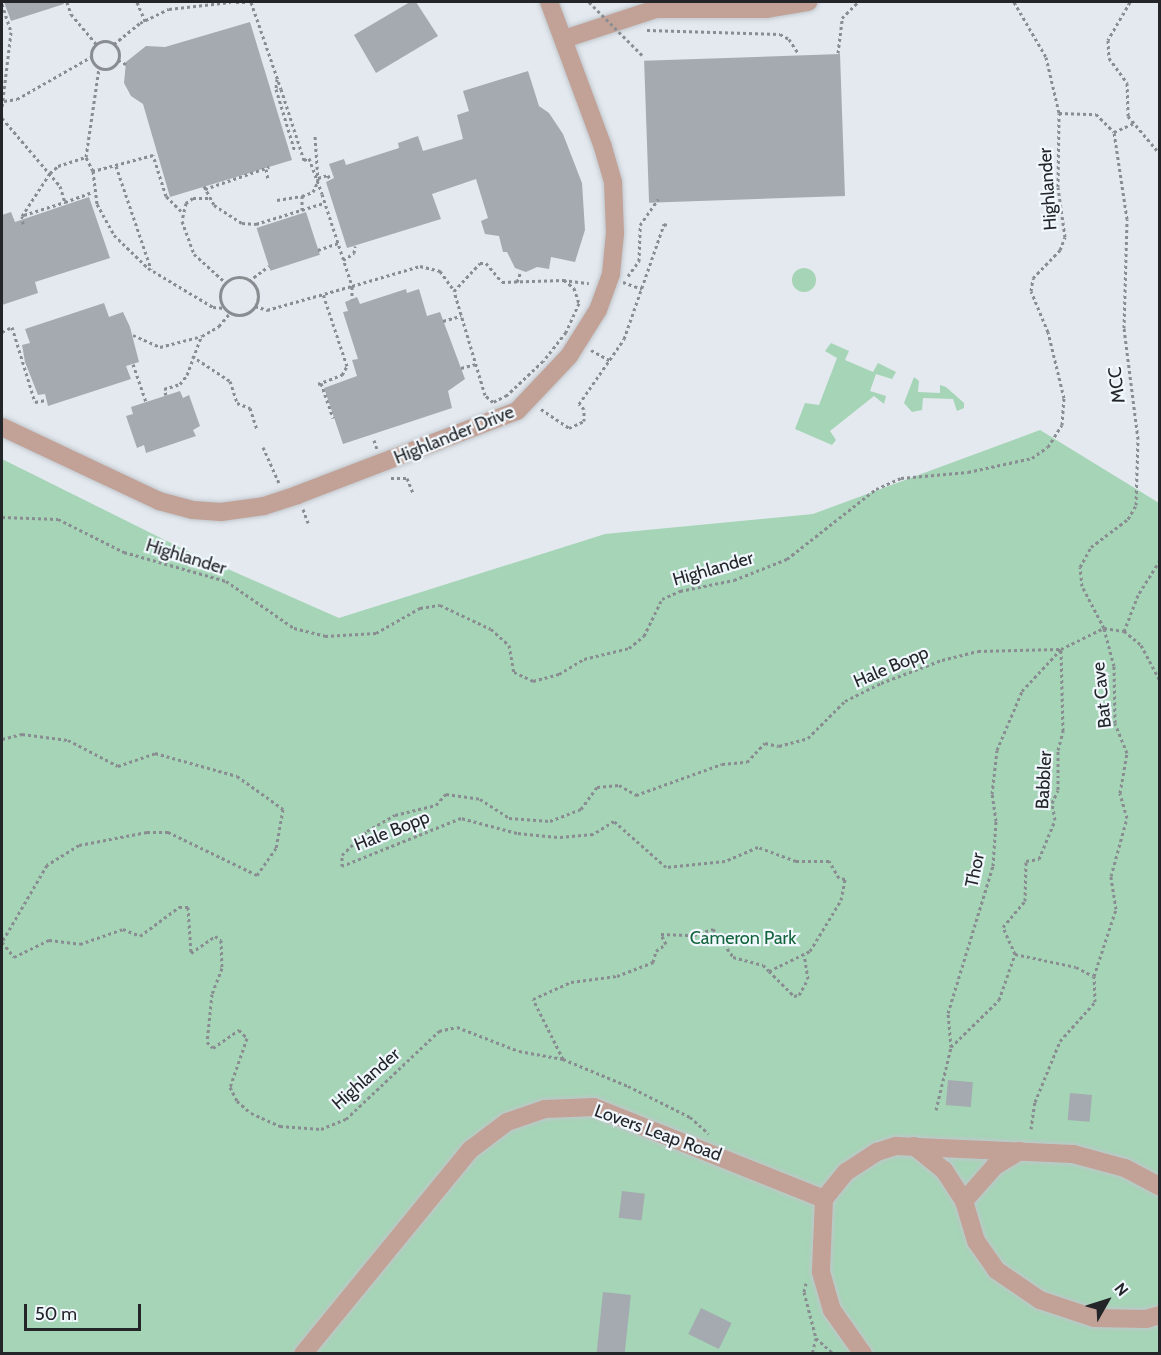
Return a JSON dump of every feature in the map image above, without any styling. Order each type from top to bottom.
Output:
[{"type":"street","name":"Highlander Drive","points":[[2,427],[159,501],[193,510],[221,512],[264,506],[297,495],[517,411],[540,391],[568,356],[598,310],[611,274],[615,233],[613,182],[549,2]]},
{"type":"street","points":[[564,39],[656,9],[767,9],[808,2]]},
{"type":"street","name":"Lovers Leap Road","points":[[303,1353],[470,1150],[507,1122],[545,1109],[594,1107],[824,1199]]},
{"type":"street","points":[[914,1146],[944,1170],[964,1201],[976,1241],[996,1270],[1040,1300],[1094,1318],[1146,1319],[1160,1314]]},
{"type":"street","points":[[863,1353],[832,1310],[821,1272],[824,1199],[846,1172],[877,1152],[914,1146],[1074,1154],[1125,1168],[1160,1187]]},
{"type":"street","points":[[964,1201],[995,1166],[1020,1151]]},
{"type":"path","points":[[67,2],[71,14],[96,44]]},
{"type":"path","points":[[137,2],[145,21]]},
{"type":"path","points":[[114,44],[145,21],[187,5],[231,2]]},
{"type":"path","points":[[236,2],[246,2]]},
{"type":"path","points":[[251,2],[304,160],[309,158],[322,194],[352,286],[352,299]]},
{"type":"path","points":[[589,2],[644,57]]},
{"type":"path","points":[[838,53],[842,18],[858,2]]},
{"type":"path","points":[[1014,2],[1046,57],[1059,113],[1096,114],[1114,132],[1134,123]]},
{"type":"path","points":[[1130,2],[1108,40],[1109,58],[1127,82],[1128,117],[1160,154]]},
{"type":"path","points":[[2,4],[3,16],[11,32],[2,108]]},
{"type":"path","points":[[644,30],[780,34],[789,39],[798,53]]},
{"type":"path","points":[[610,36],[626,31]]},
{"type":"path","points":[[4,101],[17,99],[91,57],[96,44],[103,41],[114,44]]},
{"type":"path","points":[[114,44],[118,60],[126,64]]},
{"type":"path","points":[[91,57],[99,68],[86,157],[93,171],[93,192],[114,235],[151,270],[213,307],[225,308]]},
{"type":"path","points":[[99,68],[113,66],[118,60]]},
{"type":"path","points":[[277,76],[276,89],[295,152]]},
{"type":"path","name":"Highlander","points":[[2,517],[58,519],[124,552],[226,581],[294,628],[325,636],[376,633],[420,608],[440,605],[491,628],[509,645],[514,672],[533,681],[559,674],[584,659],[629,648],[644,636],[662,599],[680,591],[734,580],[787,559],[876,489],[901,478],[968,472],[1032,458],[1048,447],[1062,425],[1064,398],[1047,332],[1031,291],[1033,278],[1060,250],[1065,237],[1058,187],[1059,113]]},
{"type":"path","points":[[2,118],[60,186],[65,202]]},
{"type":"path","name":"MCC","points":[[1104,628],[1082,586],[1080,567],[1091,547],[1132,512],[1136,505],[1137,472],[1137,439],[1124,328],[1127,219],[1114,132]]},
{"type":"path","points":[[285,137],[290,135]]},
{"type":"path","points":[[277,200],[302,196],[316,189],[318,178],[315,136]]},
{"type":"path","points":[[93,171],[153,155],[166,196],[181,211],[194,254],[226,283]]},
{"type":"path","points":[[23,224],[22,216],[50,173],[58,165],[86,157]]},
{"type":"path","points":[[116,166],[151,270]]},
{"type":"path","points":[[268,179],[267,168],[205,188],[208,198],[226,214],[250,224],[324,203]]},
{"type":"path","points":[[318,178],[328,175],[330,180]]},
{"type":"path","points":[[22,216],[93,192]]},
{"type":"path","points":[[302,196],[302,210]]},
{"type":"path","points":[[181,211],[193,198],[208,198]]},
{"type":"path","points":[[643,289],[619,281],[639,261],[640,225],[658,199]]},
{"type":"path","points":[[540,404],[546,414],[574,429],[584,421],[584,409],[579,404],[611,362],[643,289],[663,224],[667,225]]},
{"type":"path","points":[[318,250],[338,243]]},
{"type":"path","points":[[344,260],[354,253],[355,246]]},
{"type":"path","points":[[1160,257],[1160,297]]},
{"type":"path","points":[[454,291],[480,263],[488,265],[501,282],[562,280],[591,284]]},
{"type":"path","points":[[249,281],[269,266]]},
{"type":"path","points":[[255,306],[267,309],[426,266],[445,275],[454,291],[485,395],[494,402],[507,395],[543,361],[566,332],[579,303],[574,288],[562,280]]},
{"type":"path","points":[[517,282],[521,271]]},
{"type":"path","points":[[239,278],[249,281],[258,294],[255,306],[245,314],[230,312],[225,308],[221,298],[226,283],[239,278]]},
{"type":"path","points":[[323,294],[347,366],[342,375],[320,384],[332,418]]},
{"type":"path","points":[[133,335],[160,347],[202,336],[219,326],[230,312]]},
{"type":"path","points":[[443,321],[461,316]]},
{"type":"path","points":[[2,332],[12,327],[35,402],[46,400]]},
{"type":"path","points":[[166,395],[164,389],[180,384],[187,375],[192,356],[202,336]]},
{"type":"path","points":[[585,347],[611,362]]},
{"type":"path","points":[[192,356],[230,381],[237,403],[250,408],[257,429]]},
{"type":"path","points":[[132,364],[146,402]]},
{"type":"path","points":[[461,368],[476,364]]},
{"type":"path","points":[[374,440],[377,450]]},
{"type":"path","points":[[263,447],[277,482]]},
{"type":"path","points":[[385,472],[388,477],[407,478],[413,493]]},
{"type":"path","points":[[304,500],[303,510],[308,523]]},
{"type":"path","points":[[1124,631],[1138,595],[1160,560]]},
{"type":"path","points":[[1104,628],[1124,631],[1141,645],[1160,680]]},
{"type":"path","name":"Hale Bopp","points":[[769,971],[810,951],[844,892],[845,879],[840,878],[829,861],[796,861],[758,847],[724,861],[666,867],[614,821],[593,834],[557,837],[517,832],[461,818],[342,866],[342,855],[367,831],[396,815],[436,805],[446,794],[480,799],[509,818],[550,820],[581,809],[597,787],[619,785],[636,795],[722,765],[747,762],[765,743],[779,746],[808,738],[845,701],[881,683],[942,660],[978,651],[1061,649],[1104,628]]},
{"type":"path","name":"Bat Cave","points":[[1032,1129],[1035,1102],[1060,1041],[1095,1002],[1094,976],[1116,909],[1111,876],[1127,818],[1120,793],[1127,753],[1115,723],[1114,666],[1104,628]]},
{"type":"path","name":"Babbler","points":[[1015,954],[1003,927],[1025,901],[1026,861],[1039,859],[1055,820],[1052,803],[1058,790],[1058,750],[1063,731],[1061,649]]},
{"type":"path","name":"Thor","points":[[936,1110],[951,1047],[948,1013],[993,866],[996,821],[992,794],[997,750],[1022,691],[1061,649]]},
{"type":"path","name":"Highlander","points":[[2,739],[22,734],[68,740],[118,766],[155,753],[237,776],[283,808],[276,848],[256,875],[168,832],[147,832],[79,845],[47,864],[2,942],[14,957],[49,940],[80,944],[123,929],[140,936],[178,907],[188,907],[191,953],[215,936],[221,940],[222,968],[212,994],[207,1042],[213,1048],[238,1030],[247,1038],[230,1087],[237,1101],[251,1113],[290,1127],[321,1129],[346,1119],[440,1031],[457,1027],[519,1051],[563,1059]]},
{"type":"path","points":[[713,1137],[690,1117],[563,1059],[533,999],[571,982],[617,976],[653,962],[656,951],[666,944],[661,934],[694,935],[713,929],[733,957],[763,965],[794,996],[799,995],[808,979],[804,955]]},
{"type":"path","points":[[951,1047],[999,1000],[1015,954],[1076,967],[1094,976]]},
{"type":"path","points":[[816,1338],[834,1353]]},
{"type":"green space","points":[[804,268],[809,269],[815,275],[815,285],[809,291],[804,292],[799,291],[793,285],[792,280],[793,275],[799,269]]},
{"type":"green space","points":[[831,343],[849,351],[845,360],[873,372],[878,363],[896,372],[892,379],[876,374],[870,391],[886,396],[884,404],[874,396],[830,431],[836,440],[832,445],[795,429],[805,403],[819,405],[837,358],[825,351]]},
{"type":"green space","points":[[914,377],[919,381],[918,392],[940,393],[940,385],[946,387],[964,403],[964,408],[957,411],[953,399],[923,398],[922,410],[912,412],[904,403]]},
{"type":"green space","name":"Cameron Park","points":[[1040,430],[1159,503],[1159,1353],[2,1353],[2,459],[187,551],[339,618],[605,534],[813,514]]},
{"type":"building","points":[[4,2],[63,2],[64,4],[11,21]]},
{"type":"building","points":[[410,2],[416,2],[438,36],[376,73],[354,35]]},
{"type":"building","points":[[250,22],[292,160],[170,197],[143,104],[131,96],[124,83],[126,62],[146,46],[165,47]]},
{"type":"building","points":[[840,54],[845,196],[649,203],[644,61]]},
{"type":"building","points":[[528,71],[539,106],[549,113],[563,134],[582,183],[585,230],[575,262],[551,257],[549,269],[537,267],[526,272],[515,268],[507,252],[503,252],[499,236],[485,234],[481,221],[488,218],[476,179],[432,194],[441,219],[347,248],[326,182],[334,178],[329,164],[344,159],[346,165],[399,148],[398,143],[418,136],[423,151],[463,139],[457,115],[469,111],[463,91]]},
{"type":"building","points":[[89,197],[110,258],[35,282],[38,293],[2,305],[2,215],[11,212],[15,222]]},
{"type":"building","points":[[306,212],[320,255],[270,271],[257,228]]},
{"type":"building","points":[[406,289],[407,293],[419,289],[427,316],[440,312],[465,379],[448,391],[452,408],[343,444],[324,388],[357,376],[352,360],[358,359],[343,312],[348,311],[345,302],[357,297],[360,304]]},
{"type":"building","points":[[104,303],[109,317],[123,312],[130,327],[139,362],[126,366],[131,379],[48,406],[45,394],[38,395],[25,362],[22,345],[30,343],[25,329]]},
{"type":"building","points":[[180,391],[183,398],[189,395],[200,426],[193,430],[196,436],[146,453],[144,445],[137,448],[126,416],[133,414],[131,407]]},
{"type":"building","points":[[948,1080],[973,1082],[971,1107],[946,1105]]},
{"type":"building","points":[[1070,1093],[1092,1095],[1090,1122],[1068,1120]]},
{"type":"building","points":[[622,1191],[645,1194],[642,1221],[619,1218]]},
{"type":"building","points":[[603,1292],[631,1295],[625,1354],[597,1354]]},
{"type":"building","points":[[701,1308],[732,1323],[719,1349],[688,1334]]}]
